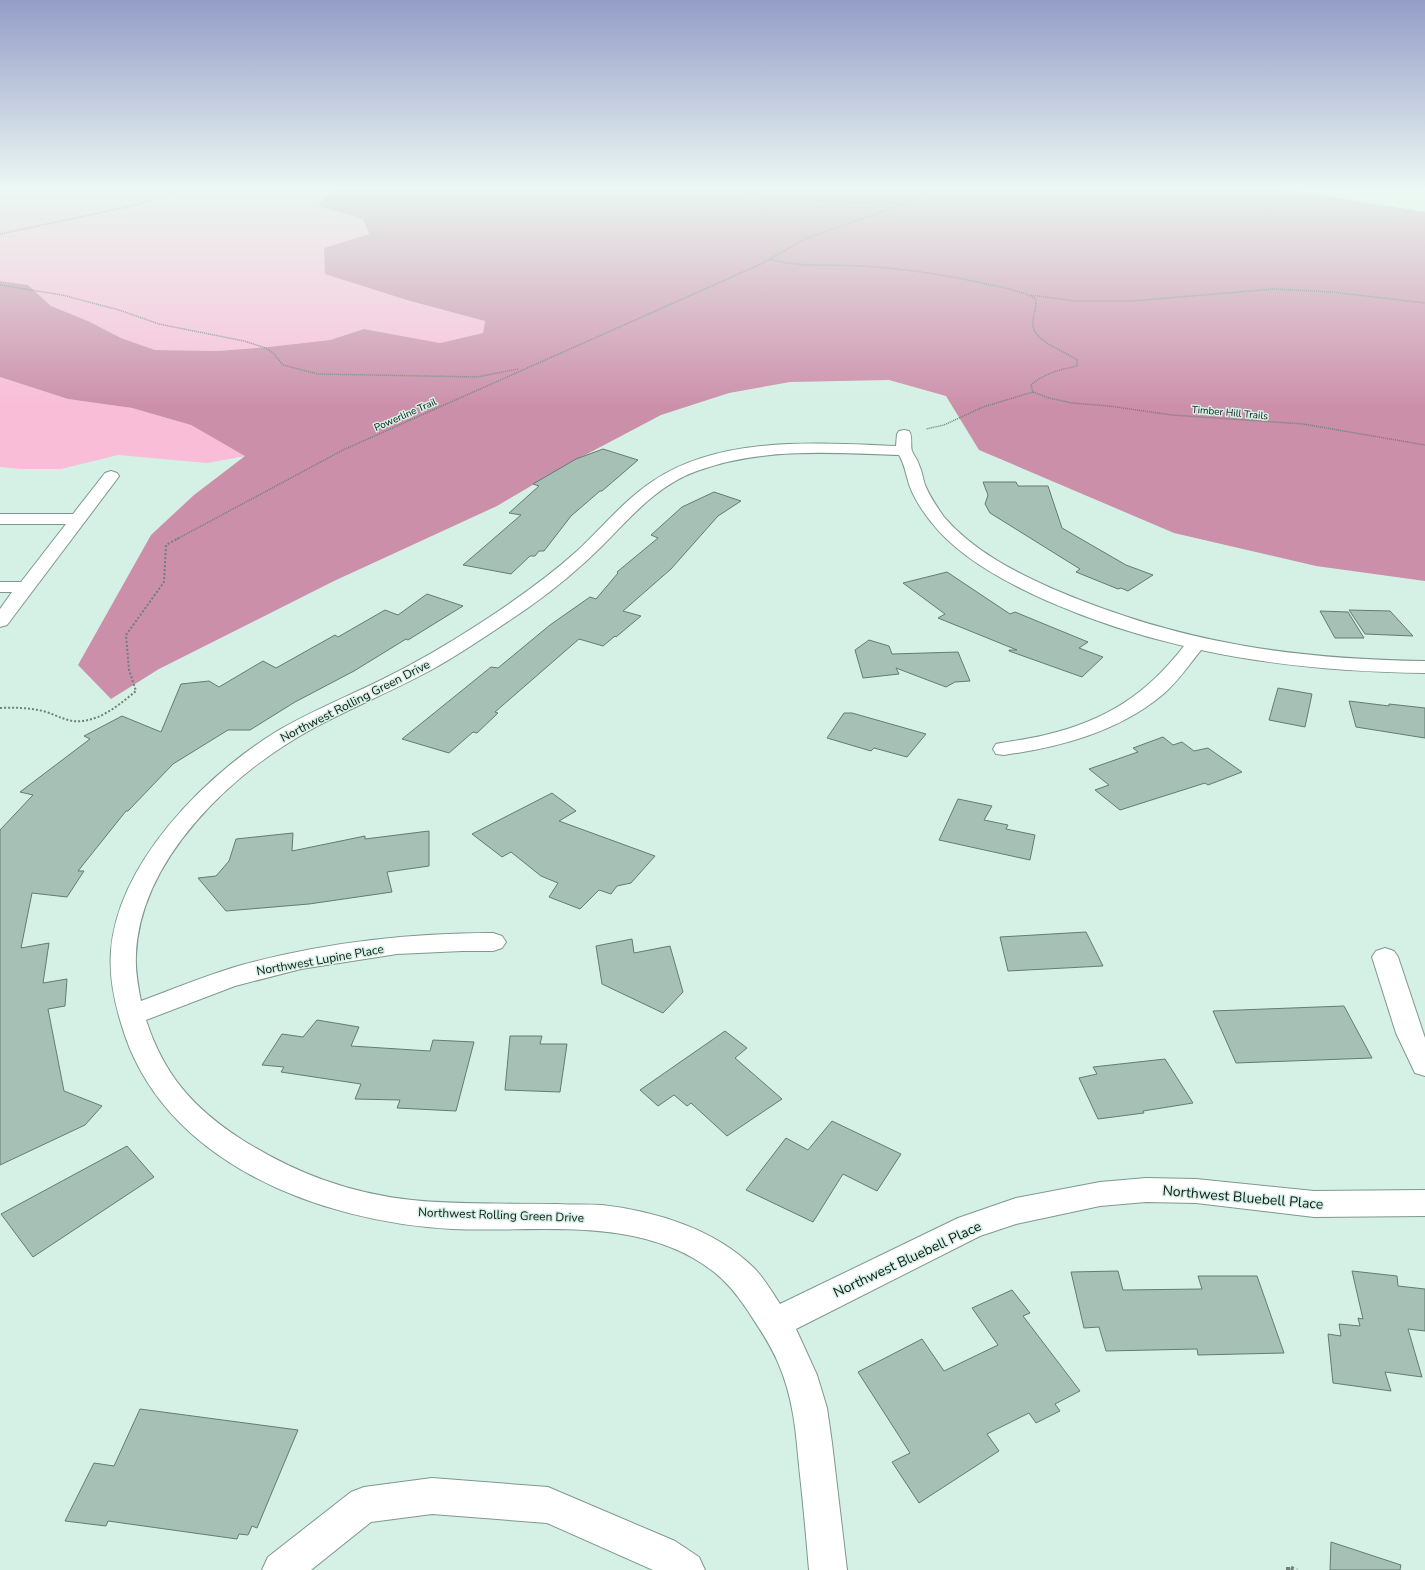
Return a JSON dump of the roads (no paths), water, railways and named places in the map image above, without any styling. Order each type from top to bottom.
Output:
[{"type":"street","name":"Northwest Rolling Green Drive","points":[[828,1570],[812,1421],[802,1379],[786,1341],[775,1322],[744,1279],[719,1257],[676,1234],[644,1225],[596,1218],[486,1217],[422,1214],[369,1206],[325,1195],[253,1161],[197,1123],[171,1096],[151,1068],[131,1015],[123,971],[124,939],[132,908],[144,880],[167,842],[188,816],[211,792],[237,770],[277,741],[304,725],[414,671],[467,640],[524,602],[563,573],[590,549],[634,502],[649,490],[663,480],[688,469],[716,460],[771,449],[822,448],[904,442],[918,486],[940,522],[962,543],[982,558],[1017,579],[1063,601],[1101,616],[1195,644]]},
{"type":"street","points":[[0,621],[111,476]]},
{"type":"street","points":[[0,519],[77,519]]},
{"type":"street","points":[[0,587],[26,587]]},
{"type":"street","points":[[1004,749],[1030,746],[1055,740],[1101,723],[1126,710],[1151,693],[1171,675],[1195,644],[1241,653],[1311,662],[1395,667],[1425,667]]},
{"type":"street","name":"Northwest Lupine Place","points":[[131,1015],[238,976],[280,965],[362,950],[464,942],[493,942]]},
{"type":"street","points":[[1385,957],[1410,1033],[1425,1066]]},
{"type":"street","name":"Northwest Bluebell Place","points":[[775,1322],[969,1227],[1016,1211],[1100,1194],[1146,1190],[1182,1191],[1314,1204],[1425,1203]]},
{"type":"street","points":[[281,1570],[364,1505],[432,1496],[548,1505],[662,1554],[686,1570]]}]
